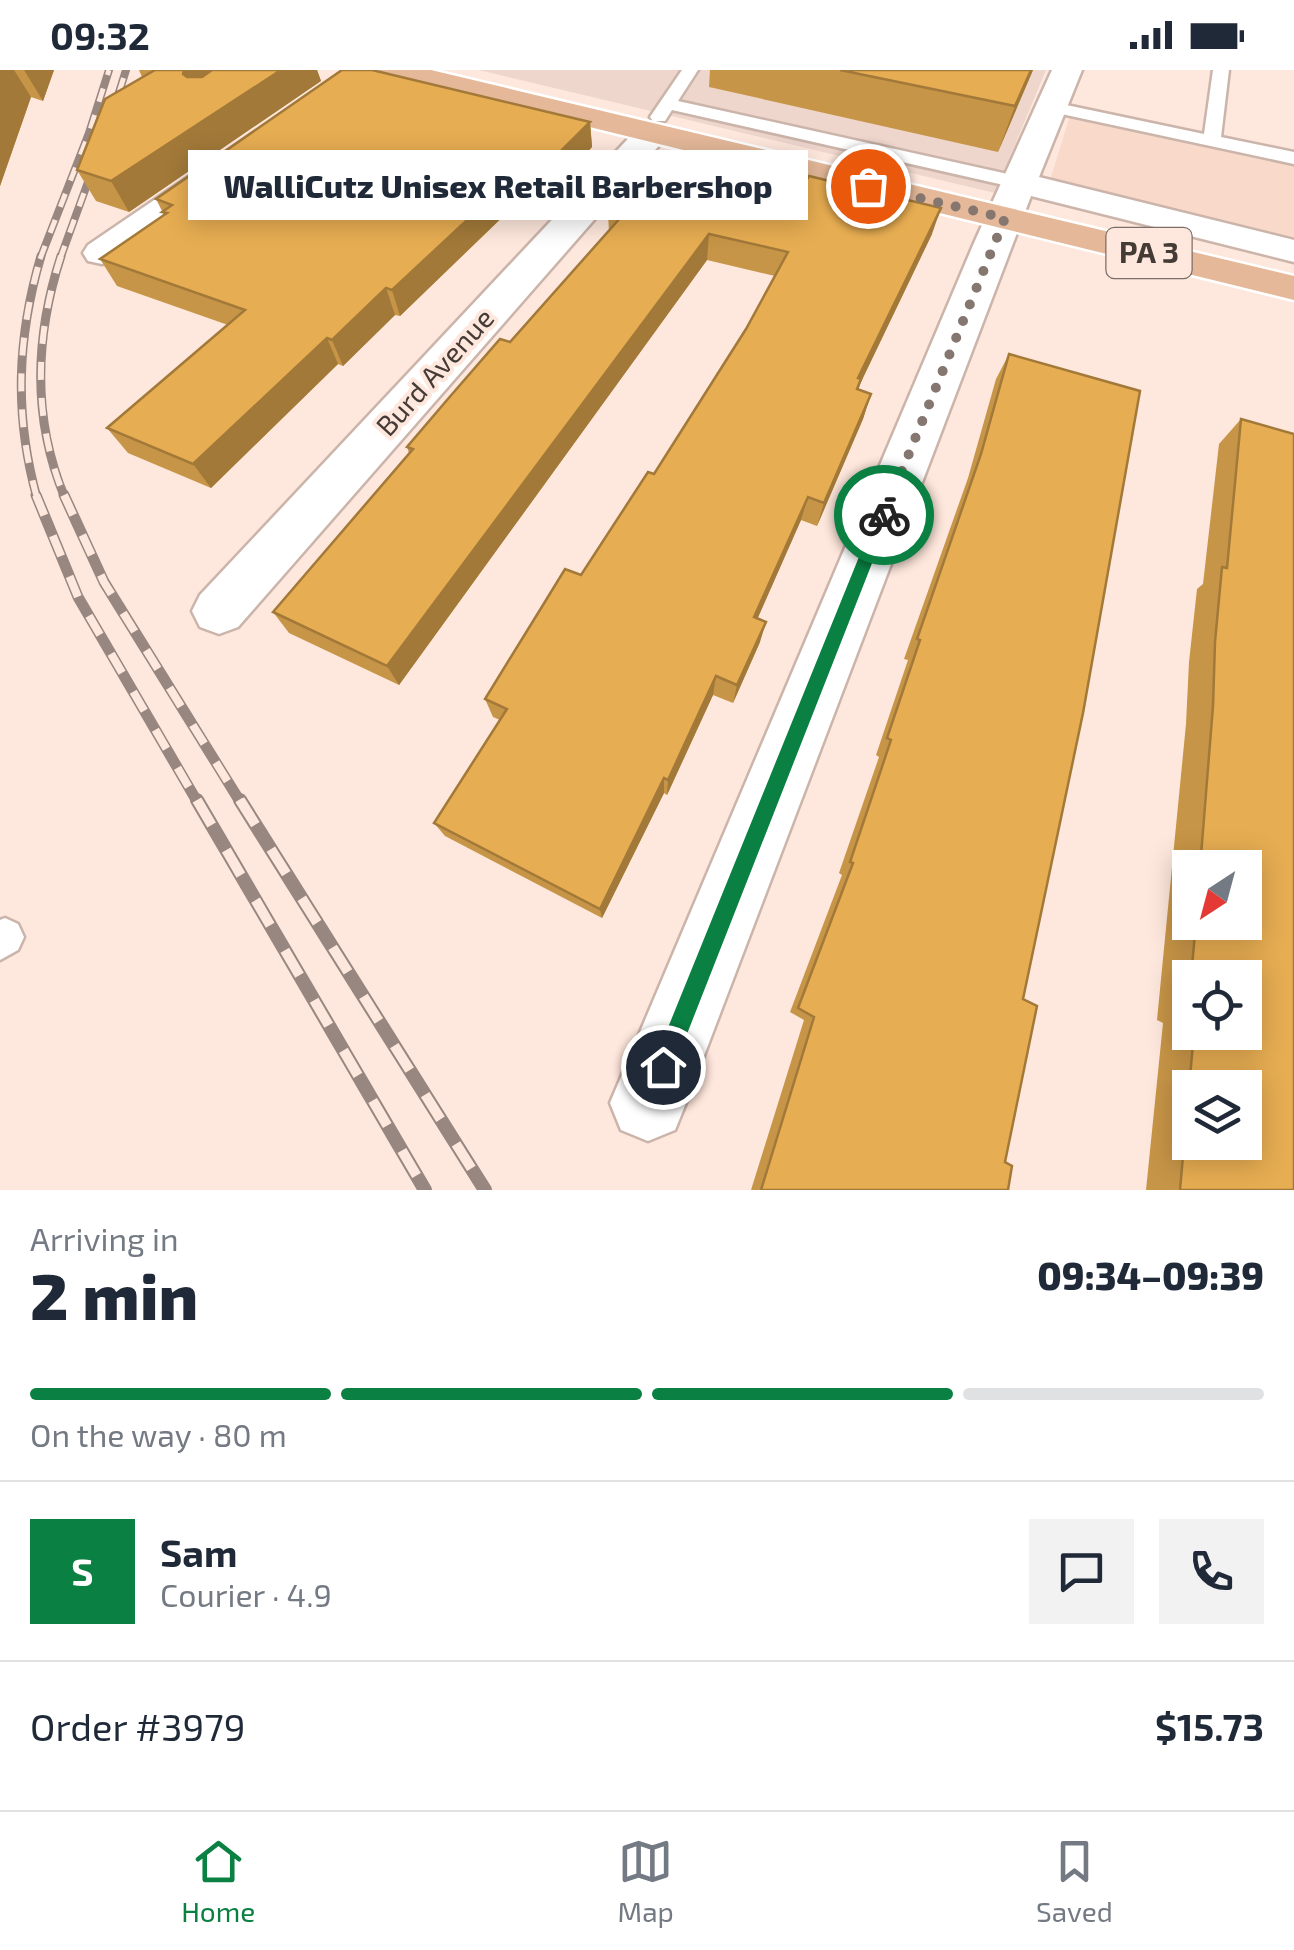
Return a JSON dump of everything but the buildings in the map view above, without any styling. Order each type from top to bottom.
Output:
[{"type":"main road","name":"PA 3","points":[[393,70],[658,118],[1013,200],[1294,288]]},
{"type":"street","points":[[648,1103],[1066,70]]},
{"type":"street","name":"Burd Avenue","points":[[218,611],[658,118]]},
{"type":"street","points":[[102,252],[244,153]]},
{"type":"street","points":[[1013,200],[1294,250]]},
{"type":"lane","points":[[658,118],[690,70]]},
{"type":"lane","points":[[1212,140],[1222,70]]},
{"type":"lane","points":[[1052,107],[1294,158]]},
{"type":"shaded area","points":[[479,70],[1046,70],[995,193]]},
{"type":"shaded area","points":[[1070,116],[1294,163],[1294,244],[1050,180]]},
{"type":"railway","points":[[41,257],[109,70]]},
{"type":"railway","points":[[111,118],[126,70]]},
{"type":"railway","points":[[61,257],[96,160]]},
{"type":"railway","points":[[37,497],[25,437],[21,377],[27,317],[41,257]]},
{"type":"railway","points":[[61,257],[46,316],[41,377],[47,438],[65,498]]},
{"type":"railway","points":[[64,495],[104,582],[241,803]]},
{"type":"railway","points":[[37,497],[78,597],[198,803]]},
{"type":"railway","points":[[197,800],[425,1190]]},
{"type":"railway","points":[[240,800],[485,1190]]},
{"type":"way so far","points":[[868,186],[1005,218],[884,515]]},
{"type":"place","name":"WalliCutz Unisex Retail Barbershop","points":[[868,186]]},
{"type":"route","points":[[663,1067],[884,515]]}]
